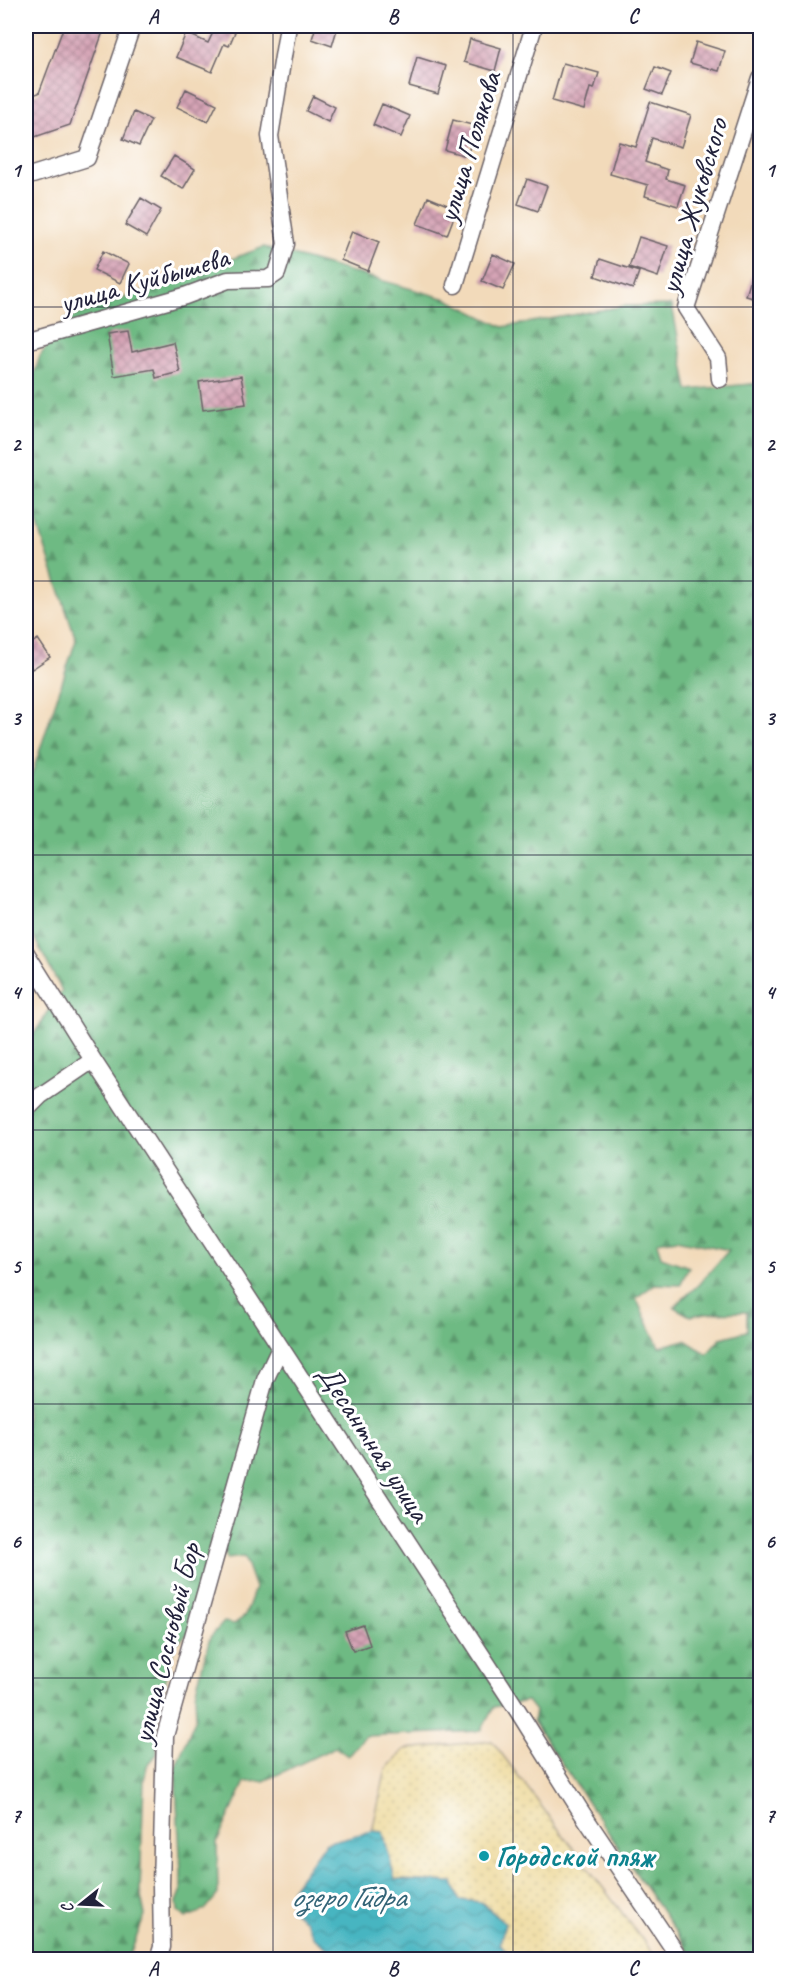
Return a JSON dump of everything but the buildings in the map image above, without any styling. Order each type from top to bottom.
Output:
[{"type":"street","points":[[26,177],[87,158],[132,26]]},
{"type":"street","name":"улица Куйбышева","points":[[26,341],[185,296],[228,280],[268,279],[277,273],[286,244],[270,135],[288,26]]},
{"type":"street","name":"улица Полякова","points":[[455,285],[534,26]]},
{"type":"street","name":"улица Жуковского","points":[[720,379],[718,358],[686,308],[760,78]]},
{"type":"street","name":"Десантная улица","points":[[26,953],[93,1060],[518,1711],[582,1813],[681,1959]]},
{"type":"street","points":[[26,1110],[40,1096],[93,1060]]},
{"type":"street","name":"улица Сосновый Бор","points":[[158,1959],[162,1947],[161,1885],[165,1736],[265,1380],[280,1348]]},
{"type":"green space","points":[[264,247],[447,299],[503,327],[624,306],[672,305],[688,390],[760,383],[760,1959],[694,1959],[533,1721],[535,1711],[527,1701],[494,1707],[481,1731],[365,1736],[348,1756],[335,1747],[264,1781],[245,1782],[217,1842],[218,1894],[205,1910],[186,1918],[178,1911],[177,1902],[181,1892],[181,1872],[175,1768],[196,1717],[195,1694],[210,1637],[224,1622],[234,1624],[245,1616],[255,1588],[244,1557],[226,1559],[226,1550],[210,1574],[197,1627],[175,1644],[157,1715],[157,1754],[147,1766],[144,1780],[140,1891],[145,1915],[128,1959],[26,1960],[26,1046],[62,991],[26,922],[26,792],[76,640],[26,490],[26,397],[40,356],[66,319]],"holes":[[[677,1239],[729,1250],[698,1285],[674,1307],[690,1316],[706,1313],[747,1312],[747,1331],[721,1338],[707,1354],[685,1340],[659,1347],[636,1298],[655,1284],[680,1285],[689,1267],[661,1257],[657,1242]]]},
{"type":"sand","name":"Городской пляж","points":[[492,1741],[657,1959],[512,1959],[500,1943],[505,1923],[481,1902],[459,1900],[453,1882],[395,1880],[383,1832],[372,1831],[386,1769],[405,1749]]},
{"type":"water","name":"озеро Гидра","points":[[372,1831],[383,1832],[395,1880],[453,1882],[459,1900],[481,1902],[505,1923],[500,1943],[512,1959],[371,1959],[370,1955],[336,1955],[314,1938],[305,1921],[290,1909],[291,1890],[325,1843]]},
{"type":"place","name":"Городской пляж","points":[[484,1856]]}]
